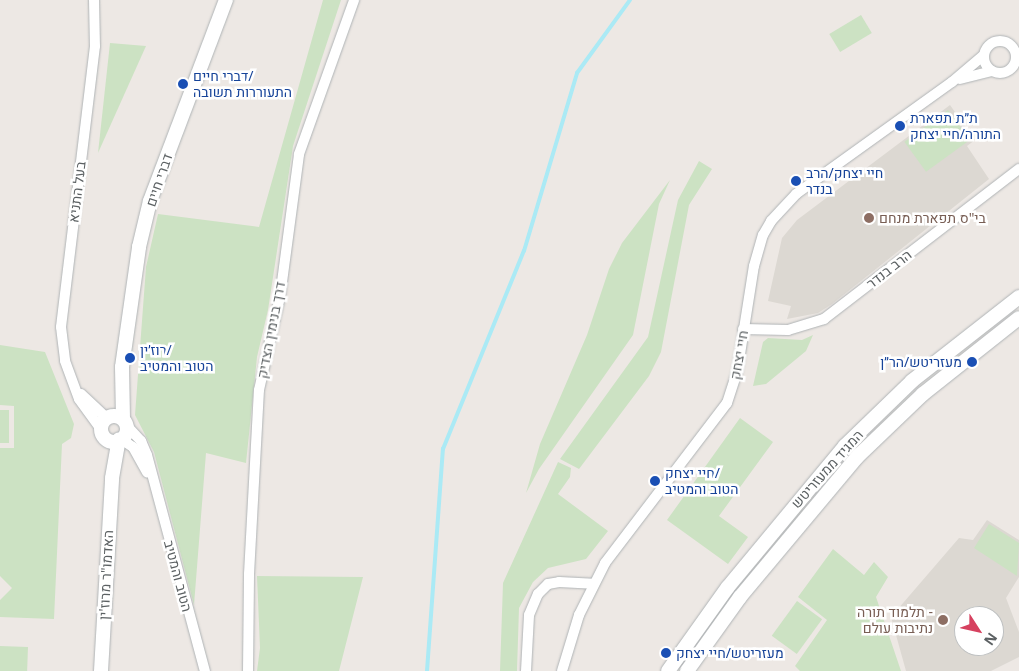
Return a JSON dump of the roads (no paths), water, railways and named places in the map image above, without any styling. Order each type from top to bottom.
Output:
[{"type":"street","name":"בעל התניא","points":[[94,0],[95,46],[61,326],[65,360],[73,383],[92,407],[114,429]]},
{"type":"street","name":"דברי חיים","points":[[114,429],[129,300],[150,201],[226,0]]},
{"type":"street","name":"דרך בנימין הצדיק","points":[[248,671],[249,574],[260,390],[280,297],[299,154],[354,0]]},
{"type":"street","points":[[997,42],[1006,42],[1016,53],[1016,62],[1010,70],[1001,73],[992,71],[986,64],[984,55],[988,46],[997,42]]},
{"type":"street","name":"חיי יצחק","points":[[562,671],[579,615],[605,563],[718,419],[733,388],[754,266],[763,235],[779,209],[952,82],[984,55]]},
{"type":"street","name":"חיי יצחק","points":[[952,82],[992,71]]},
{"type":"street","name":"הרב בנדר","points":[[744,329],[788,330],[824,319],[1019,169]]},
{"type":"street","name":"המגיד ממעזריטש","points":[[668,671],[728,587],[845,446],[912,381],[1019,297]]},
{"type":"street","name":"המגיד ממעזריטש","points":[[687,671],[740,597],[857,458],[923,394],[1019,318]]},
{"type":"street","name":"האדמו\"ר מרוז'ין","points":[[101,671],[114,429]]},
{"type":"street","name":"הטוב והמטיב","points":[[114,429],[137,452],[152,482],[205,671]]},
{"type":"street","points":[[526,671],[529,615],[538,594],[548,584],[559,582],[593,584]]},
{"type":"waterway","points":[[427,671],[443,449],[524,251],[577,73],[630,0]]},
{"type":"place","name":"דברי חיים/ התעוררות תשובה","points":[[183,84]]},
{"type":"place","name":"ת״ת תפארת התורה/חיי יצחק","points":[[900,126]]},
{"type":"place","name":"חיי יצחק/הרב בנדר","points":[[796,181]]},
{"type":"place","name":"בי\"ס תפארת מנחם","points":[[869,218]]},
{"type":"place","name":"רוז׳ין/ הטוב והמטיב","points":[[130,358]]},
{"type":"place","name":"מעזריטש/הר״ן","points":[[972,362]]},
{"type":"place","name":"חיי יצחק/ הטוב והמטיב","points":[[655,481]]},
{"type":"place","name":"תלמוד תורה - נתיבות עולם","points":[[943,620]]},
{"type":"place","name":"מעזריטש/חיי יצחק","points":[[666,653]]}]
